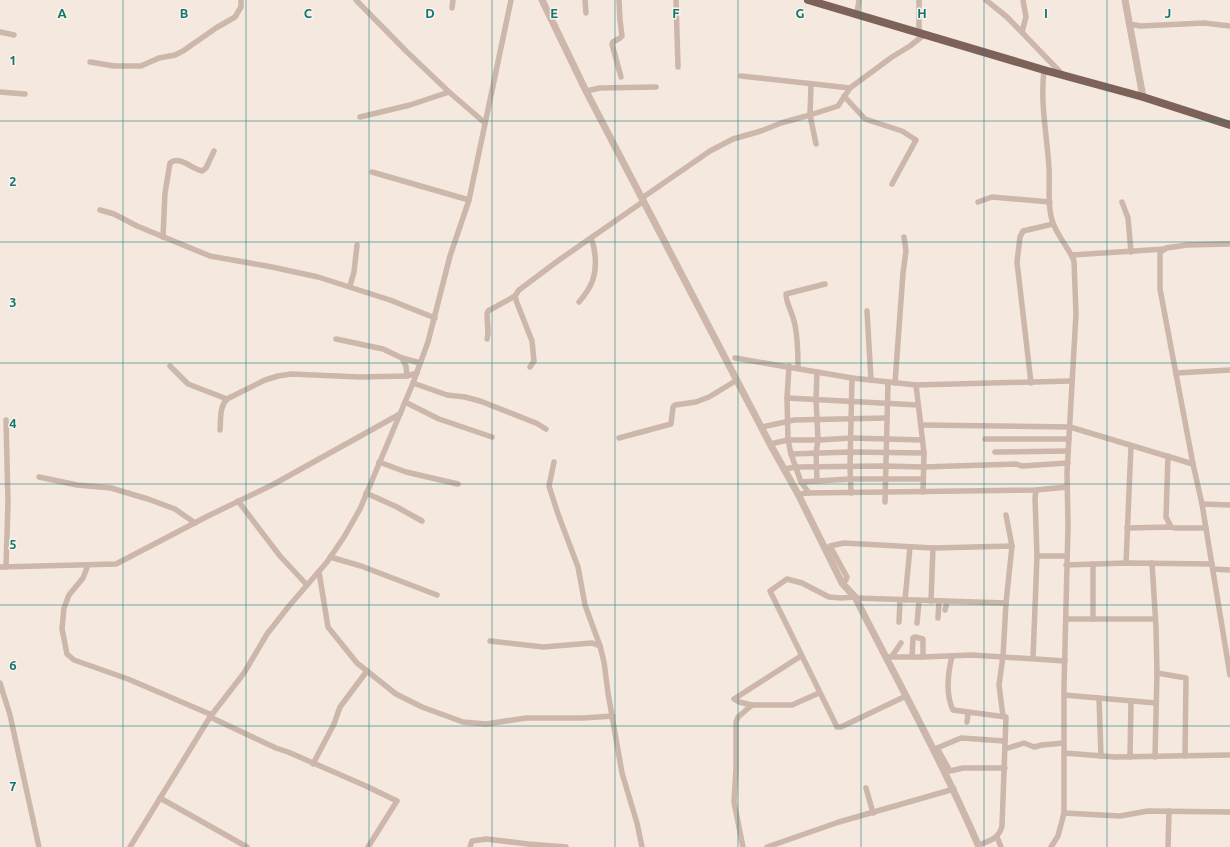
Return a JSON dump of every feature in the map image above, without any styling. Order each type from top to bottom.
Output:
[{"type":"main road","points":[[813,1],[1044,70],[1143,97],[1230,125]]},
{"type":"street","points":[[90,62],[114,66],[141,66],[159,58],[175,55],[235,17],[241,7],[240,0]]},
{"type":"street","points":[[356,0],[406,51],[449,92],[485,123]]},
{"type":"street","points":[[452,8],[453,0]]},
{"type":"street","points":[[130,847],[211,716],[244,673],[267,634],[330,557],[360,509],[417,373],[435,318],[450,256],[469,200],[511,0]]},
{"type":"street","points":[[542,0],[586,91],[770,444],[798,494],[842,583],[855,598],[889,656],[906,696],[954,789],[978,846],[997,837],[1001,832],[1002,826],[1006,717],[1003,716],[999,686],[1003,656],[1006,603],[1012,546],[1006,515]]},
{"type":"street","points":[[585,0],[586,13]]},
{"type":"street","points":[[619,0],[622,36],[612,44],[620,77]]},
{"type":"street","points":[[676,0],[678,67]]},
{"type":"street","points":[[857,13],[859,0]]},
{"type":"street","points":[[488,339],[488,311],[515,296],[520,290],[559,260],[591,239],[643,199],[710,151],[733,139],[838,106],[850,88],[892,57],[910,46],[922,33],[919,0]]},
{"type":"street","points":[[986,0],[1008,17],[1062,74]]},
{"type":"street","points":[[1022,32],[1026,17],[1023,0]]},
{"type":"street","points":[[1125,0],[1143,97]]},
{"type":"street","points":[[1129,24],[1141,26],[1204,23],[1230,26]]},
{"type":"street","points":[[0,32],[14,36]]},
{"type":"street","points":[[1044,70],[1043,102],[1049,166],[1050,212],[1053,224],[1072,256],[1076,314],[1067,487],[1064,813],[1058,836],[1051,847]]},
{"type":"street","points":[[741,76],[850,88]]},
{"type":"street","points":[[811,84],[810,115],[816,144]]},
{"type":"street","points":[[586,91],[600,88],[656,87]]},
{"type":"street","points":[[0,92],[25,94]]},
{"type":"street","points":[[360,117],[410,106],[449,92]]},
{"type":"street","points":[[844,96],[865,119],[902,131],[916,140],[892,184]]},
{"type":"street","points":[[163,237],[165,193],[170,163],[174,160],[180,160],[202,170],[206,168],[214,151]]},
{"type":"street","points":[[372,172],[469,200]]},
{"type":"street","points":[[978,202],[992,197],[1050,202]]},
{"type":"street","points":[[1122,202],[1128,218],[1130,252]]},
{"type":"street","points":[[100,210],[114,214],[137,226],[210,256],[318,277],[390,300],[435,318]]},
{"type":"street","points":[[1031,383],[1018,262],[1020,237],[1023,231],[1053,224]]},
{"type":"street","points":[[895,383],[906,251],[904,237]]},
{"type":"street","points":[[579,302],[588,292],[596,271],[593,244],[591,239]]},
{"type":"street","points":[[1072,256],[1130,252],[1187,245],[1230,244]]},
{"type":"street","points":[[350,286],[354,272],[357,245]]},
{"type":"street","points":[[1166,248],[1160,253],[1160,289],[1202,504],[1230,675]]},
{"type":"street","points":[[798,368],[794,321],[786,299],[786,294],[825,284]]},
{"type":"street","points":[[515,296],[532,341],[534,361],[530,366]]},
{"type":"street","points":[[867,311],[871,380]]},
{"type":"street","points":[[336,339],[383,349],[402,358],[420,364]]},
{"type":"street","points":[[402,358],[406,366],[407,376]]},
{"type":"street","points":[[735,358],[852,378],[916,385],[1072,381]]},
{"type":"street","points":[[170,366],[188,384],[227,399]]},
{"type":"street","points":[[788,366],[788,440],[796,467],[802,482],[809,493]]},
{"type":"street","points":[[1176,373],[1230,370]]},
{"type":"street","points":[[817,372],[817,480]]},
{"type":"street","points":[[220,430],[223,403],[227,399],[265,380],[278,376],[292,374],[360,377],[407,376],[417,373]]},
{"type":"street","points":[[851,493],[850,466],[852,378]]},
{"type":"street","points":[[618,438],[671,424],[673,407],[675,405],[696,402],[709,397],[737,380]]},
{"type":"street","points":[[885,502],[888,382]]},
{"type":"street","points":[[413,383],[448,395],[461,398],[466,397],[480,401],[536,423],[546,429]]},
{"type":"street","points":[[916,385],[924,453],[923,492]]},
{"type":"street","points":[[787,398],[816,398],[918,404]]},
{"type":"street","points":[[405,402],[439,419],[492,437]]},
{"type":"street","points":[[6,420],[8,503],[3,567],[116,564],[302,469],[400,414]]},
{"type":"street","points":[[762,427],[788,421],[886,418]]},
{"type":"street","points":[[920,425],[1070,426],[1193,464]]},
{"type":"street","points":[[770,444],[788,440],[851,438],[922,440]]},
{"type":"street","points":[[984,439],[1069,439]]},
{"type":"street","points":[[1126,562],[1131,446]]},
{"type":"street","points":[[995,452],[1068,451]]},
{"type":"street","points":[[791,454],[851,452],[924,453]]},
{"type":"street","points":[[1168,456],[1166,517],[1171,527]]},
{"type":"street","points":[[379,462],[406,472],[458,484]]},
{"type":"street","points":[[554,462],[549,486],[578,567],[585,605],[600,646],[604,662],[622,773],[638,823],[642,847]]},
{"type":"street","points":[[784,468],[816,466],[924,467],[1016,464],[1022,466],[1068,463]]},
{"type":"street","points":[[39,477],[78,485],[111,488],[148,499],[175,510],[195,523]]},
{"type":"street","points":[[802,482],[850,479],[923,479]]},
{"type":"street","points":[[798,494],[1036,490],[1067,487]]},
{"type":"street","points":[[1033,658],[1037,556],[1036,490]]},
{"type":"street","points":[[366,493],[397,507],[422,521]]},
{"type":"street","points":[[238,501],[280,556],[307,585]]},
{"type":"street","points":[[1202,504],[1230,505]]},
{"type":"street","points":[[1127,528],[1206,528]]},
{"type":"street","points":[[842,583],[847,577],[830,546],[848,543],[933,548],[1012,546]]},
{"type":"street","points":[[899,622],[910,547]]},
{"type":"street","points":[[931,601],[933,548]]},
{"type":"street","points":[[1037,556],[1066,556]]},
{"type":"street","points":[[330,557],[361,566],[437,594]]},
{"type":"street","points":[[1066,565],[1126,562],[1213,566],[1230,570]]},
{"type":"street","points":[[1152,563],[1156,619],[1157,674],[1154,757]]},
{"type":"street","points":[[1093,564],[1093,619]]},
{"type":"street","points":[[88,565],[83,578],[69,596],[64,608],[62,629],[67,654],[74,660],[128,679],[211,716],[276,748],[366,786],[397,801],[368,847]]},
{"type":"street","points":[[319,572],[328,627],[357,663],[396,694],[422,707],[463,722],[486,724],[526,718],[583,718],[612,716]]},
{"type":"street","points":[[906,696],[839,728],[836,727],[770,591],[787,579],[802,584],[829,597],[1006,603]]},
{"type":"street","points":[[917,623],[919,601]]},
{"type":"street","points":[[938,618],[939,601]]},
{"type":"street","points":[[945,610],[947,602]]},
{"type":"street","points":[[1066,619],[1156,619]]},
{"type":"street","points":[[1222,624],[1230,626]]},
{"type":"street","points":[[912,657],[913,638],[915,637],[923,639],[923,658]]},
{"type":"street","points":[[490,641],[543,647],[592,643],[600,646]]},
{"type":"street","points":[[889,656],[901,643]]},
{"type":"street","points":[[801,656],[734,699],[738,702],[752,705],[792,705],[819,693]]},
{"type":"street","points":[[889,656],[923,658],[952,656],[1003,656],[1065,661]]},
{"type":"street","points":[[952,656],[948,681],[950,702],[954,710],[968,713],[1003,716]]},
{"type":"street","points":[[313,764],[334,724],[340,707],[367,671]]},
{"type":"street","points":[[1157,674],[1186,678],[1185,756]]},
{"type":"street","points":[[0,683],[10,715],[39,847]]},
{"type":"street","points":[[1064,695],[1156,703]]},
{"type":"street","points":[[1099,698],[1101,756]]},
{"type":"street","points":[[1130,757],[1131,701]]},
{"type":"street","points":[[743,847],[734,802],[736,722],[738,717],[752,705]]},
{"type":"street","points":[[967,722],[968,713]]},
{"type":"street","points":[[1004,741],[961,738],[937,748],[950,771],[962,768],[1005,768]]},
{"type":"street","points":[[1005,749],[1024,743],[1034,747],[1064,743]]},
{"type":"street","points":[[1064,753],[1130,757],[1230,755]]},
{"type":"street","points":[[866,788],[873,813]]},
{"type":"street","points":[[767,847],[839,822],[954,789]]},
{"type":"street","points":[[160,798],[247,847]]},
{"type":"street","points":[[1064,813],[1120,816],[1148,811],[1230,812]]},
{"type":"street","points":[[1168,847],[1169,811]]},
{"type":"street","points":[[997,837],[1001,847]]},
{"type":"street","points":[[470,847],[472,841],[486,839],[566,847]]}]
